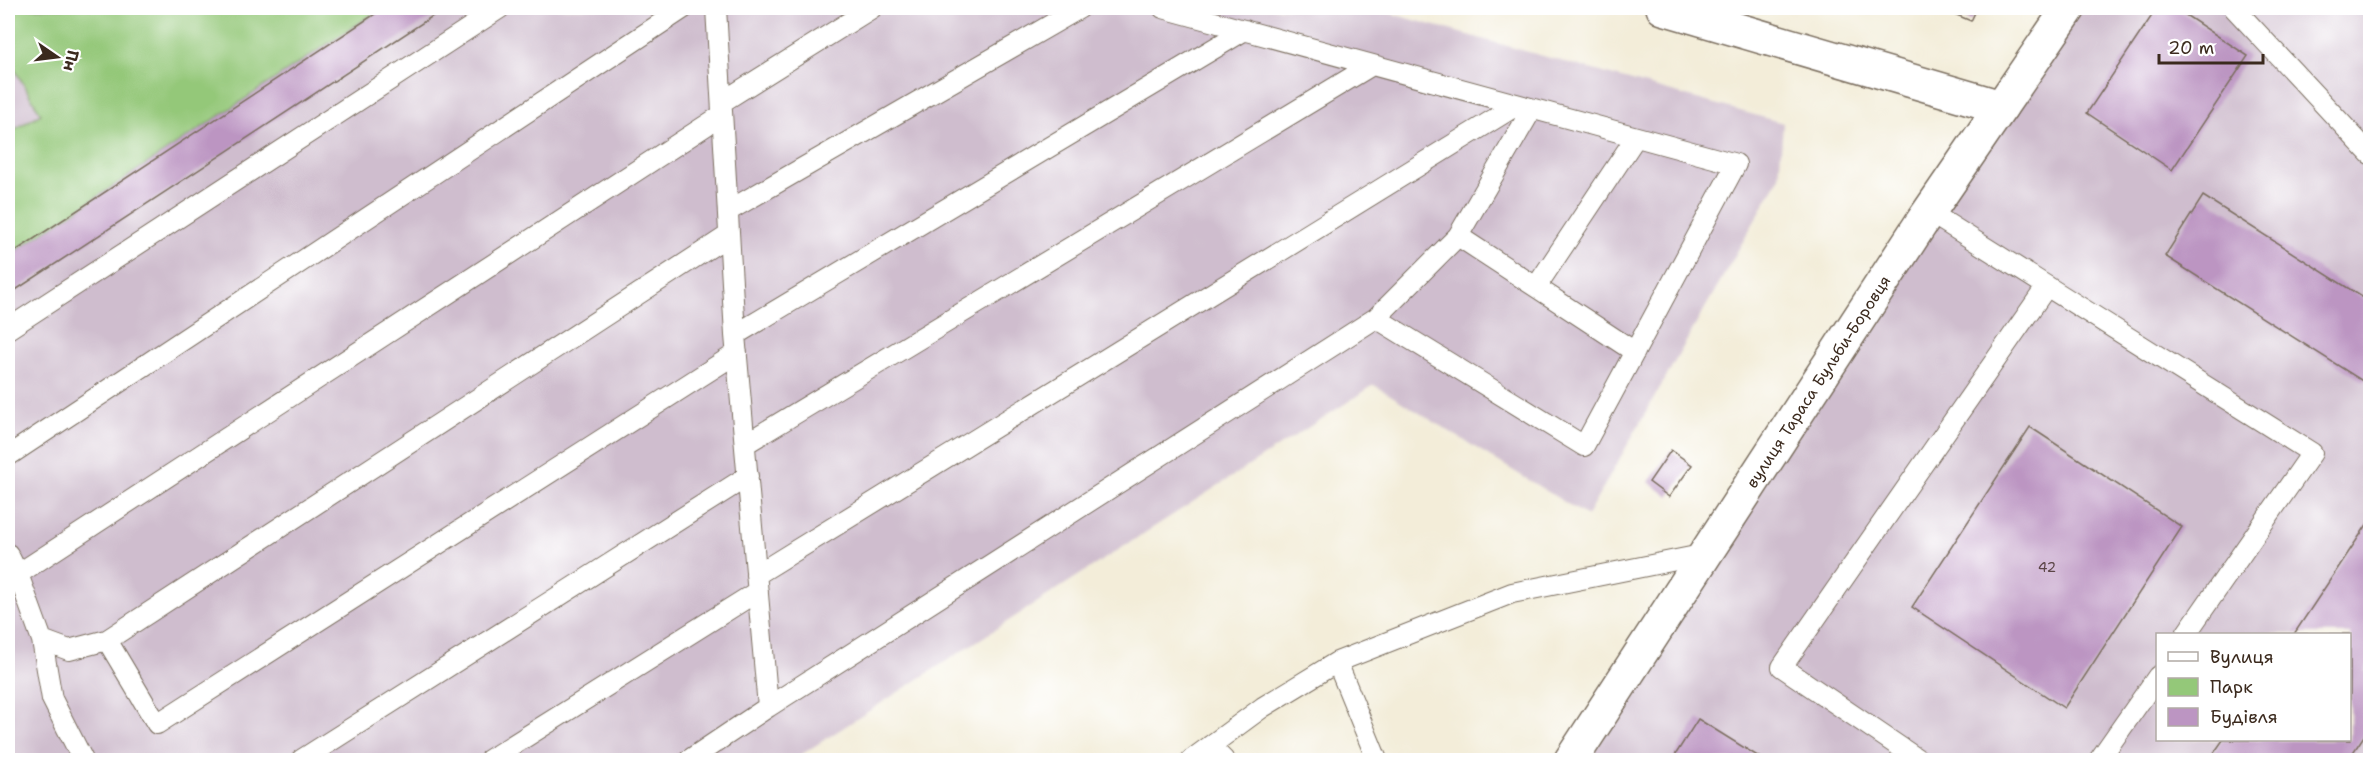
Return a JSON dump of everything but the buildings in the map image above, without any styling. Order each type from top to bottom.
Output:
[{"type":"street","points":[[1663,8],[2001,107]]},
{"type":"street","name":"вулиця Тараса Бульби-Боровця","points":[[1571,760],[1929,212],[2069,8]]},
{"type":"lane","points":[[8,329],[501,8]]},
{"type":"lane","points":[[8,456],[684,8]]},
{"type":"lane","points":[[716,8],[736,344],[768,707]]},
{"type":"lane","points":[[18,574],[872,8]]},
{"type":"lane","points":[[728,211],[1080,8]]},
{"type":"lane","points":[[1162,8],[1736,164],[1584,446],[1376,318]]},
{"type":"lane","points":[[2235,8],[2370,154]]},
{"type":"lane","points":[[107,640],[158,724],[736,344],[1245,30]]},
{"type":"lane","points":[[745,444],[1372,65]]},
{"type":"lane","points":[[689,760],[768,707],[1376,318],[1458,236],[1525,106]]},
{"type":"lane","points":[[489,760],[757,583],[1525,106]]},
{"type":"lane","points":[[1536,287],[1636,137]]},
{"type":"lane","points":[[1929,212],[2312,453],[2187,633]]},
{"type":"lane","points":[[42,640],[69,650],[107,640],[729,235]]},
{"type":"lane","points":[[1458,236],[1635,351]]},
{"type":"lane","points":[[1919,760],[1782,667],[2047,286]]},
{"type":"lane","points":[[301,760],[748,476]]},
{"type":"lane","points":[[8,554],[18,574],[42,640],[52,699],[83,760]]},
{"type":"lane","points":[[1191,760],[1217,753],[1263,707],[1337,662],[1512,593],[1706,554]]},
{"type":"lane","points":[[1337,662],[1377,760]]},
{"type":"lane","points":[[2099,760],[2156,677]]},
{"type":"shaded area","points":[[8,8],[253,93],[382,8],[1371,8],[1783,123],[1779,178],[1587,516],[1374,385],[793,760],[8,760]]},
{"type":"shaded area","points":[[2069,8],[2370,8],[2370,760],[1571,760]]},
{"type":"green space","points":[[8,8],[382,8],[8,256],[8,133],[41,114],[8,58]]}]
